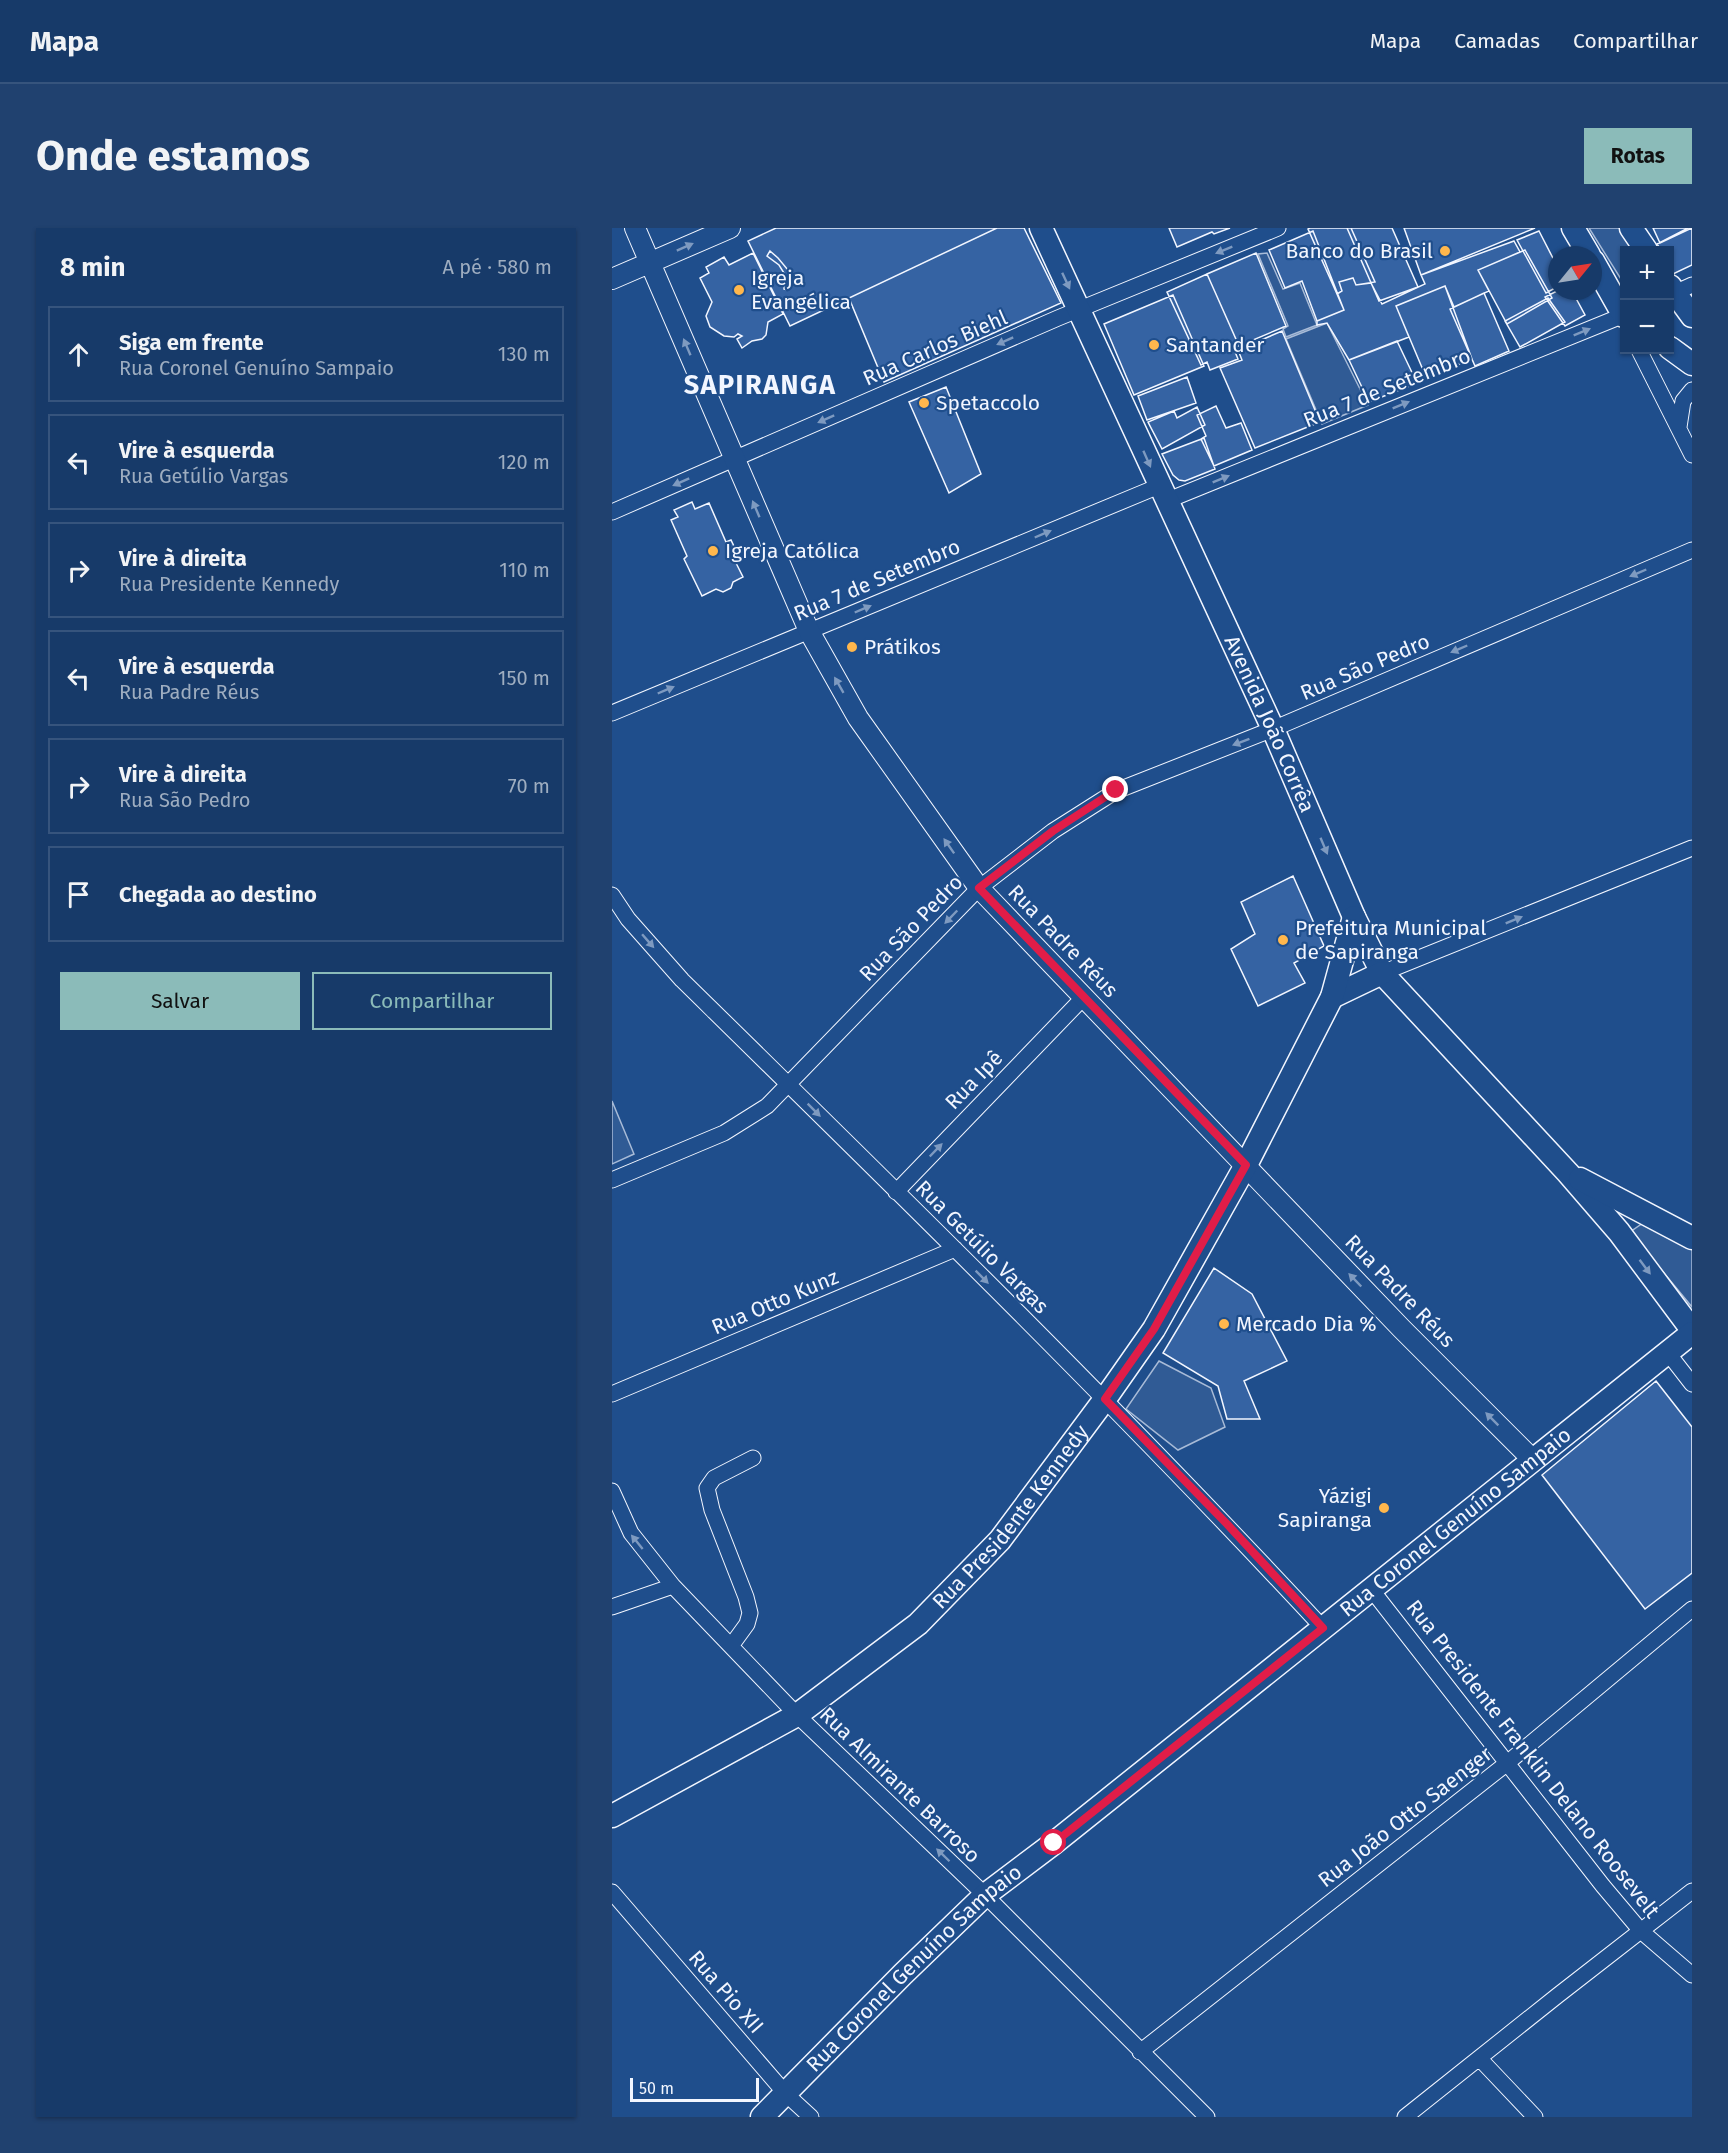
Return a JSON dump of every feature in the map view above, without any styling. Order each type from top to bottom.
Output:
[{"type":"main road","name":"Avenida João Corrêa","points":[[1041,228],[1273,729],[1354,917],[1382,973],[1568,1173],[1619,1232],[1692,1332]]},
{"type":"main road","points":[[1573,228],[1584,246]]},
{"type":"main road","points":[[1631,228],[1643,246]]},
{"type":"main road","points":[[1602,277],[1620,309]]},
{"type":"main road","points":[[1676,290],[1692,316]]},
{"type":"main road","points":[[1674,351],[1692,364]]},
{"type":"main road","name":"Rua Presidente Kennedy","points":[[612,1816],[796,1714],[918,1624],[1000,1540],[1154,1329],[1246,1165],[1332,997],[1354,917]]},
{"type":"main road","points":[[1332,997],[1382,973]]},
{"type":"main road","name":"Avenida João Corrêa","points":[[1568,1173],[1692,1238]]},
{"type":"main road","points":[[1619,1232],[1620,1223],[1638,1211]]},
{"type":"main road","name":"Rua Coronel Genuíno Sampaio","points":[[762,2117],[903,1974],[986,1895],[1692,1332]]},
{"type":"street","name":"Rua Padre Réus","points":[[635,228],[809,631],[858,718],[979,888],[1402,1329],[1533,1460]]},
{"type":"street","points":[[612,279],[730,228]]},
{"type":"street","name":"Rua Carlos Biehl","points":[[612,512],[1078,309],[1278,228]]},
{"type":"street","name":"Rua 7 de Setembro","points":[[612,713],[809,631],[1620,318]]},
{"type":"street","points":[[1641,354],[1692,455]]},
{"type":"street","points":[[1679,427],[1683,401],[1692,390]]},
{"type":"street","name":"Rua São Pedro","points":[[612,1180],[724,1133],[767,1106],[979,888],[1053,831],[1116,790],[1273,729],[1692,550]]},
{"type":"street","points":[[1382,973],[1692,848]]},
{"type":"street","name":"Rua Getúlio Vargas","points":[[612,895],[628,919],[682,980],[1105,1399],[1227,1524],[1323,1628]]},
{"type":"street","name":"Rua Ipê","points":[[896,1192],[1083,998]]},
{"type":"street","name":"Rua Otto Kunz","points":[[612,1394],[955,1249]]},
{"type":"street","points":[[1668,1353],[1692,1384]]},
{"type":"street","points":[[731,1646],[747,1624],[750,1613],[712,1510],[707,1488],[714,1478],[753,1458]]},
{"type":"street","name":"Rua Almirante Barroso","points":[[612,1491],[631,1533],[673,1586],[796,1714],[986,1895],[1207,2117]]},
{"type":"street","points":[[612,1607],[673,1586]]},
{"type":"street","name":"Rua Presidente Franklin Delano Roosevelt","points":[[1371,1589],[1506,1764],[1641,1932],[1692,1975]]},
{"type":"street","name":"Rua João Otto Saenger","points":[[1140,2052],[1506,1764],[1692,1609]]},
{"type":"street","points":[[1406,2117],[1692,1891]]},
{"type":"street","name":"Rua Pio XII","points":[[612,1892],[786,2094],[811,2117]]},
{"type":"street","points":[[1479,2059],[1535,2117]]},
{"type":"shaded area","points":[[1589,228],[1625,228],[1636,246],[1620,246],[1620,278],[1602,246]]},
{"type":"shaded area","points":[[1267,253],[1283,289],[1300,283],[1317,325],[1286,337],[1283,329],[1288,326],[1258,254]]},
{"type":"shaded area","points":[[1327,323],[1368,405],[1322,424],[1286,339]]},
{"type":"shaded area","points":[[612,1101],[634,1154],[612,1164]]},
{"type":"shaded area","points":[[1643,1223],[1692,1248],[1692,1307],[1630,1232]]},
{"type":"shaded area","points":[[1159,1361],[1211,1388],[1225,1427],[1178,1450],[1126,1409]]},
{"type":"building","points":[[776,228],[997,228],[790,326],[748,241]]},
{"type":"building","points":[[997,228],[1024,228],[1061,303],[884,382],[849,298]]},
{"type":"building","points":[[1169,228],[1230,228],[1214,234],[1212,232],[1177,247]]},
{"type":"building","points":[[1347,228],[1392,228],[1418,287],[1379,301]]},
{"type":"building","points":[[1351,228],[1375,282],[1356,285],[1353,278],[1339,282],[1342,291],[1337,294],[1308,229]]},
{"type":"building","name":"Banco do Brasil","points":[[1404,228],[1535,228],[1421,275]]},
{"type":"building","points":[[1653,228],[1692,228],[1660,243]]},
{"type":"building","points":[[1692,228],[1692,265],[1674,274],[1674,246],[1658,246],[1657,244]]},
{"type":"building","points":[[1313,231],[1344,310],[1317,321],[1302,281],[1285,288],[1269,250]]},
{"type":"building","points":[[1539,231],[1548,248],[1548,292],[1546,293],[1517,240]]},
{"type":"building","points":[[1514,241],[1520,252],[1478,270],[1489,291],[1454,307],[1445,286],[1396,306],[1409,337],[1349,360],[1327,323],[1317,325],[1317,321],[1344,310],[1337,294],[1342,291],[1339,282],[1353,278],[1356,285],[1371,283],[1382,304],[1425,284],[1421,275]]},
{"type":"building","points":[[1525,250],[1548,291],[1549,300],[1507,324],[1478,270]]},
{"type":"building","points":[[770,251],[788,270],[790,277],[788,290],[784,289],[786,278],[784,273],[779,265],[767,256]]},
{"type":"building","name":"Igreja Evangélica","points":[[753,253],[783,314],[768,322],[766,335],[762,339],[752,341],[742,348],[737,339],[742,336],[738,334],[734,337],[724,336],[710,327],[706,316],[712,302],[700,278],[709,273],[706,267],[724,257],[729,265]]},
{"type":"building","points":[[1256,253],[1286,326],[1239,346],[1207,274]]},
{"type":"building","points":[[1207,274],[1239,346],[1233,347],[1238,359],[1210,370],[1207,362],[1201,365],[1167,292]]},
{"type":"building","points":[[1445,286],[1472,359],[1426,377],[1396,306]]},
{"type":"building","points":[[1484,293],[1509,351],[1475,366],[1450,309]]},
{"type":"building","name":"Santander","points":[[1173,295],[1204,366],[1134,395],[1104,324]]},
{"type":"building","points":[[1548,296],[1548,300],[1577,300],[1585,315],[1565,326],[1545,297]]},
{"type":"building","points":[[1548,298],[1565,322],[1520,347],[1505,321]]},
{"type":"building","points":[[1282,331],[1320,422],[1255,448],[1220,368],[1242,360],[1238,350]]},
{"type":"building","points":[[1397,341],[1417,383],[1369,402],[1349,360]]},
{"type":"building","points":[[1187,377],[1196,403],[1147,420],[1138,396]]},
{"type":"building","points":[[946,387],[981,474],[949,493],[909,402]]},
{"type":"building","points":[[1216,406],[1226,428],[1241,423],[1252,450],[1214,466],[1201,439],[1206,436],[1197,415]]},
{"type":"building","points":[[1197,407],[1205,425],[1162,449],[1148,422],[1174,411],[1177,418]]},
{"type":"building","points":[[1204,438],[1215,469],[1185,481],[1179,480],[1173,475],[1162,454]]},
{"type":"building","name":"Igreja Católica","points":[[692,502],[695,509],[709,503],[726,542],[731,540],[741,561],[736,563],[743,577],[733,582],[731,588],[723,592],[716,589],[702,596],[684,559],[687,556],[671,520],[678,517],[674,510]]},
{"type":"building","name":"Prefeitura Municipal de Sapiranga","points":[[1293,876],[1324,946],[1294,963],[1305,983],[1258,1006],[1231,949],[1255,934],[1241,902]]},
{"type":"building","name":"Mercado Dia %","points":[[1214,1268],[1252,1294],[1287,1361],[1244,1381],[1260,1419],[1227,1419],[1218,1386],[1163,1353]]},
{"type":"building","points":[[1656,1381],[1692,1427],[1692,1573],[1645,1609],[1542,1475]]},
{"type":"place","name":"Banco do Brasil","points":[[1445,251]]},
{"type":"place","name":"Igreja Evangélica","points":[[739,290]]},
{"type":"place","name":"Santander","points":[[1154,345]]},
{"type":"place","name":"Spetaccolo","points":[[924,403]]},
{"type":"place","name":"Igreja Católica","points":[[713,551]]},
{"type":"place","name":"Prátikos","points":[[852,647]]},
{"type":"place","name":"Prefeitura Municipal de Sapiranga","points":[[1283,940]]},
{"type":"place","name":"Mercado Dia %","points":[[1224,1324]]},
{"type":"place","name":"Yázigi Sapiranga","points":[[1384,1508]]},
{"type":"district","name":"SAPIRANGA","points":[[760,385]]},
{"type":"route","points":[[1054,1843],[1323,1628],[1227,1524],[1105,1399],[1154,1329],[1246,1165],[979,888],[1053,831],[1116,790]]}]
